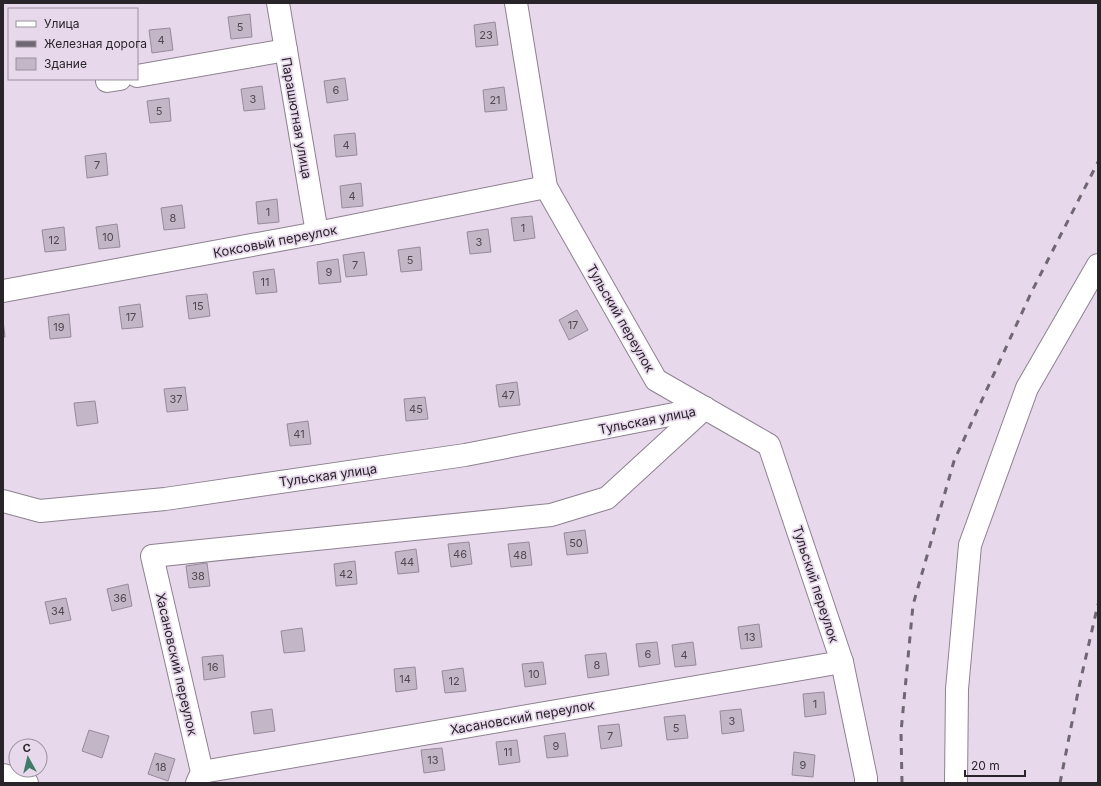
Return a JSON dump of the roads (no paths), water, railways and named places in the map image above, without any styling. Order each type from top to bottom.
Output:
[{"type":"street","name":"Парашютная улица","points":[[278,3],[317,233]]},
{"type":"street","name":"Тульский переулок","points":[[516,3],[546,187],[656,380],[769,445],[842,662],[864,781]]},
{"type":"street","points":[[138,76],[286,50]]},
{"type":"street","name":"Коксовый переулок","points":[[3,291],[317,233],[546,187]]},
{"type":"street","points":[[956,783],[957,689],[970,545],[1027,388],[1098,265]]},
{"type":"street","name":"Тульская улица","points":[[3,501],[40,511],[165,500],[465,455],[705,408]]},
{"type":"street","name":"Тульская улица","points":[[152,556],[551,515],[607,498],[705,408]]},
{"type":"street","name":"Хасановский переулок","points":[[152,556],[200,777],[842,662]]},
{"type":"street","points":[[3,775],[28,783]]},
{"type":"railway","points":[[902,783],[901,732],[913,605],[954,461],[1031,293],[1098,162]]},
{"type":"railway","points":[[1060,783],[1079,687],[1098,604]]}]
